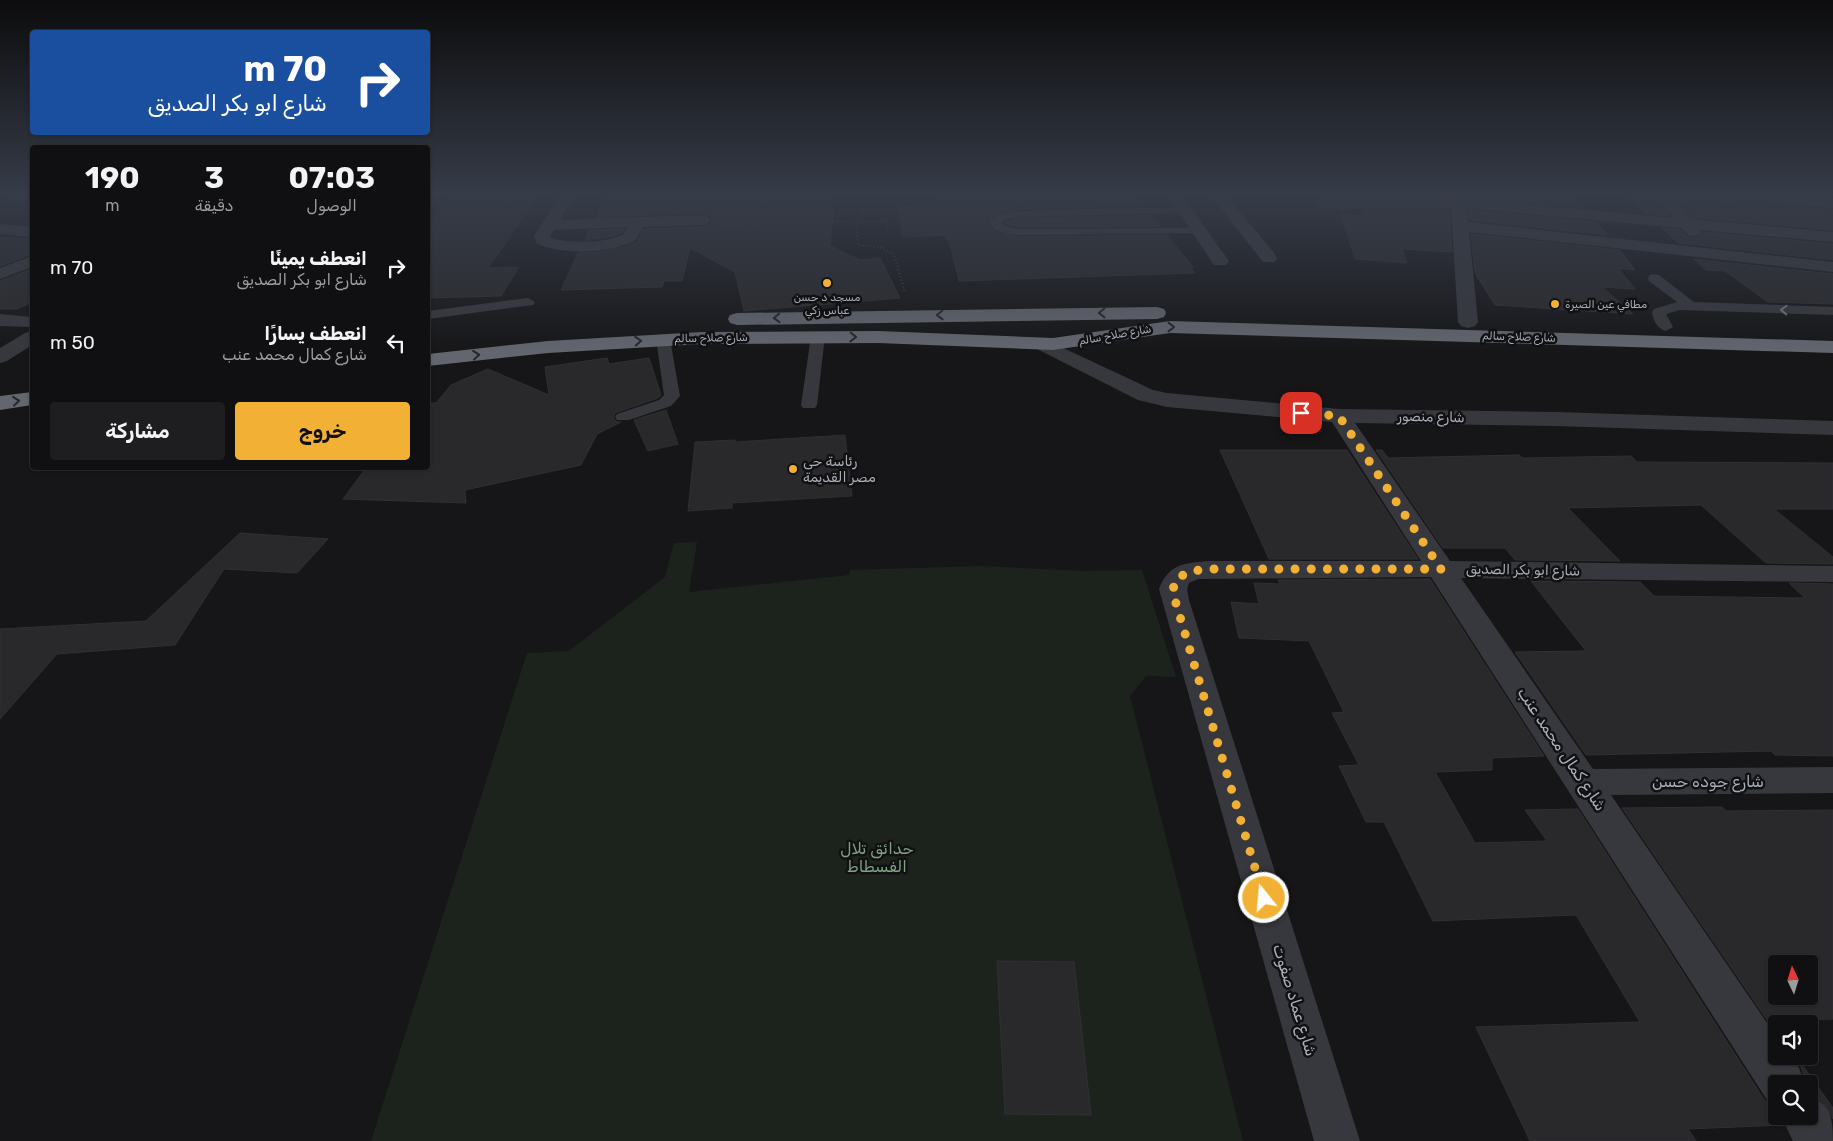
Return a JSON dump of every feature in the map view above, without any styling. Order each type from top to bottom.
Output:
[{"type":"highway","name":"شارع صلاح سالم","points":[[720,320],[1128,312],[1246,314],[1833,333]]},
{"type":"highway","points":[[1005,314],[1009,343]]},
{"type":"highway","name":"شارع صلاح سالم","points":[[652,323],[671,322]]},
{"type":"highway","points":[[516,332],[594,326]]},
{"type":"highway","name":"شارع صلاح سالم","points":[[430,360],[548,347],[662,339],[818,336],[1042,344],[1079,342],[1124,331],[1170,327],[1833,347]]},
{"type":"highway","points":[[0,386],[30,383]]},
{"type":"highway","points":[[0,403],[30,400]]},
{"type":"street","points":[[1210,247],[1220,261]]},
{"type":"street","points":[[1260,247],[1269,258]]},
{"type":"street","points":[[1463,247],[1468,322]]},
{"type":"street","points":[[1657,247],[1833,267]]},
{"type":"street","points":[[1705,247],[1710,253]]},
{"type":"street","points":[[1,273],[30,262]]},
{"type":"street","points":[[1,273],[30,275]]},
{"type":"street","points":[[0,357],[20,325]]},
{"type":"street","name":"شارع منصور","points":[[1042,344],[1156,398],[1339,416],[1556,419],[1833,428]]},
{"type":"street","name":"شارع كمال محمد عنب","points":[[1339,416],[1777,1075]]},
{"type":"street","name":"شارع ابو بكر الصديق","points":[[1175,600],[1173,589],[1177,578],[1192,571],[1210,569],[1441,569],[1833,574]]},
{"type":"street","name":"شارع عماد صفوت","points":[[1175,600],[1337,1141]]},
{"type":"street","name":"شارع جوده حسن","points":[[1584,782],[1833,780]]},
{"type":"street","points":[[1810,1125],[1820,1141]]},
{"type":"lane","points":[[1654,278],[1690,306]]},
{"type":"lane","points":[[430,314],[528,302]]},
{"type":"lane","points":[[1666,327],[1660,319],[1659,312],[1671,307],[1833,311]]},
{"type":"lane","points":[[809,405],[818,336]]},
{"type":"lane","points":[[623,417],[666,403],[672,396],[662,339]]},
{"type":"path","points":[[877,247],[883,248],[894,254],[910,315]]},
{"type":"green space","name":"حدائق تلال الفسطاط","points":[[697,542],[689,592],[849,575],[850,570],[981,566],[1082,571],[1142,570],[1176,677],[1146,676],[1130,696],[1243,1141],[371,1141],[527,653],[569,651],[665,577],[674,543]]},
{"type":"building","points":[[0,247],[30,247],[30,255],[0,266]]},
{"type":"building","points":[[430,247],[503,247],[488,268],[519,267],[501,296],[430,298]]},
{"type":"building","points":[[623,247],[833,247],[860,260],[880,258],[900,298],[744,311],[735,272],[690,248],[682,281],[664,281],[662,287],[561,290],[578,253],[599,252]]},
{"type":"building","points":[[951,247],[1177,247],[1193,267],[1190,267],[1195,273],[959,281]]},
{"type":"building","points":[[1351,247],[1452,247],[1452,252],[1402,249],[1407,263],[1355,259]]},
{"type":"building","points":[[1472,247],[1594,247],[1620,250],[1635,270],[1618,268],[1635,289],[1602,287],[1633,314],[1495,305],[1475,273]]},
{"type":"building","points":[[1717,247],[1833,247],[1833,260]]},
{"type":"building","points":[[1694,259],[1833,274],[1833,304],[1768,302],[1725,271],[1706,270]]},
{"type":"building","points":[[30,270],[30,303],[17,309],[0,309],[0,281]]},
{"type":"building","points":[[607,358],[609,364],[649,358],[661,395],[658,398],[615,413],[613,418],[617,422],[621,422],[597,434],[581,465],[465,490],[466,503],[343,499],[365,470],[430,470],[430,403],[436,403],[451,385],[488,369],[549,395],[545,367]]},
{"type":"building","points":[[666,410],[678,444],[648,451],[634,420]]},
{"type":"building","name":"رئاسة حى مصر القديمة","points":[[845,435],[852,496],[732,503],[732,508],[688,511],[695,442],[735,440],[735,442]]},
{"type":"building","points":[[1220,450],[1347,450],[1418,559],[1269,559]]},
{"type":"building","points":[[1376,450],[1382,450],[1388,458],[1519,455],[1523,458],[1631,456],[1637,462],[1833,463],[1833,509],[1774,509],[1833,557],[1833,564],[1766,563],[1701,505],[1568,508],[1620,561],[1515,560],[1505,548],[1443,548]]},
{"type":"building","points":[[240,533],[328,539],[297,573],[224,569],[175,645],[57,654],[0,719],[0,629],[146,621]]},
{"type":"building","points":[[1430,579],[1544,756],[1492,758],[1492,770],[1435,772],[1475,843],[1547,841],[1525,810],[1578,809],[1765,1101],[1768,1102],[1768,1125],[1783,1125],[1688,1129],[1696,1141],[1530,1141],[1476,1027],[1640,1022],[1576,915],[1433,921],[1384,822],[1366,822],[1339,766],[1359,765],[1332,713],[1344,712],[1309,641],[1239,638],[1231,602],[1259,604],[1254,583],[1280,584],[1278,580]]},
{"type":"building","points":[[1531,581],[1640,582],[1654,596],[1805,598],[1789,583],[1833,584],[1833,756],[1775,755],[1771,751],[1586,755],[1515,652],[1586,651]]},
{"type":"building","points":[[1722,807],[1726,811],[1833,810],[1833,1019],[1818,1019],[1818,1015],[1768,1015],[1768,1021],[1622,808]]},
{"type":"building","points":[[997,961],[1074,962],[1091,1115],[1005,1114]]},
{"type":"building","points":[[1800,1065],[1802,1065],[1810,1075],[1804,1075]]},
{"type":"building","points":[[1818,1087],[1833,1108],[1833,1119],[1823,1102],[1818,1099]]},
{"type":"place","name":"مسجد د حسن عباس زكي","points":[[827,283]]},
{"type":"place","name":"مطافي عين الصيرة","points":[[1555,304]]},
{"type":"place","name":"رئاسة حى مصر القديمة","points":[[793,469]]},
{"type":"route","points":[[1264,898],[1175,600],[1173,589],[1177,578],[1192,571],[1210,569],[1441,569],[1339,416],[1301,413]]}]
